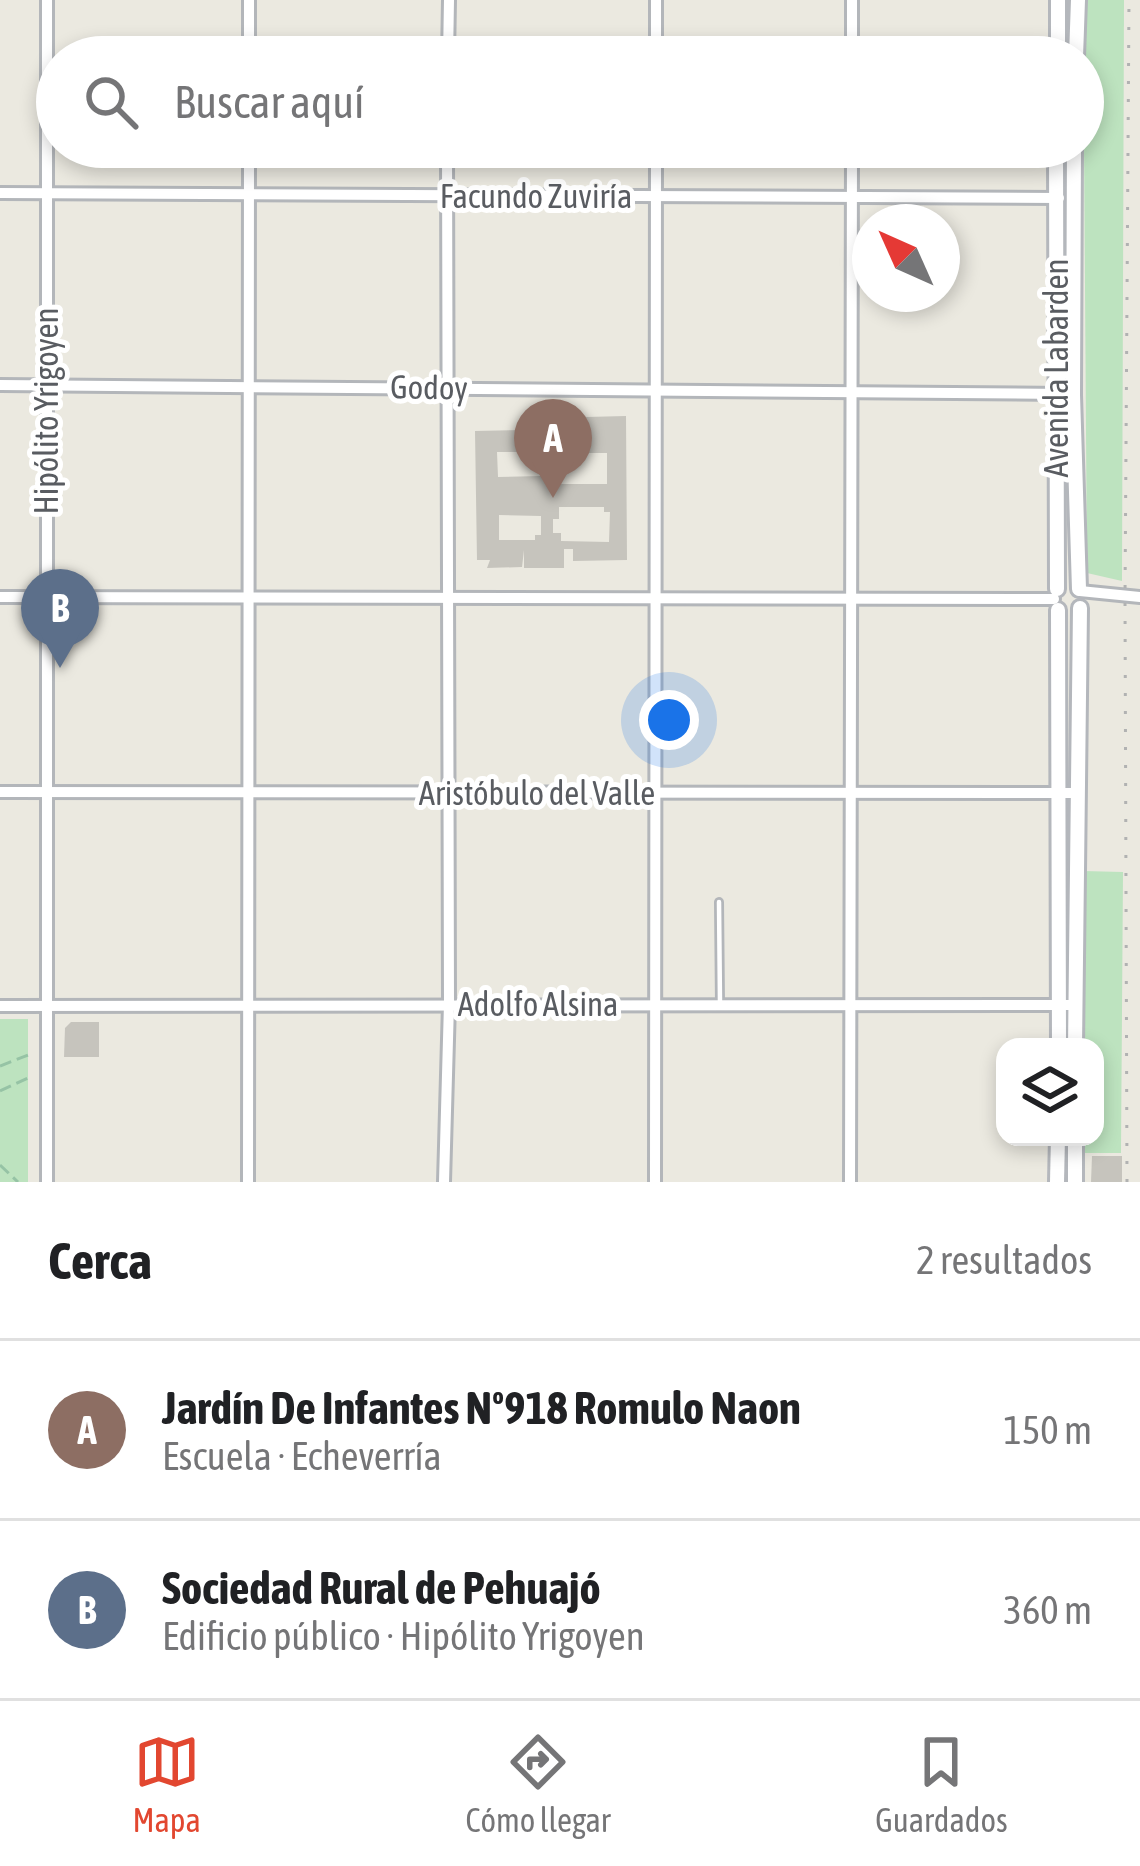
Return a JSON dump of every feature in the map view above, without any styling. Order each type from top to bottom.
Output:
[{"type":"main road","points":[[1058,36],[1059,0],[1077,0],[1076,36]]},
{"type":"main road","name":"Avenida Labarden","points":[[1056,168],[1080,599],[1068,1004],[1061,1038]]},
{"type":"main road","name":"Avenida Labarden","points":[[1074,168],[1056,599],[1057,793],[1068,1004],[1074,1038]]},
{"type":"main road","points":[[1066,585],[1080,599],[1069,614],[1056,599],[1066,585]]},
{"type":"main road","points":[[1057,1182],[1058,1146]]},
{"type":"main road","points":[[1075,1146],[1075,1182]]},
{"type":"street","name":"Hipólito Yrigoyen","points":[[47,0],[47,36]]},
{"type":"street","points":[[249,0],[249,36]]},
{"type":"street","points":[[448,36],[449,0]]},
{"type":"street","points":[[656,0],[656,36]]},
{"type":"street","points":[[852,0],[852,36]]},
{"type":"street","name":"Hipólito Yrigoyen","points":[[46,168],[47,1182]]},
{"type":"street","points":[[248,168],[248,1182]]},
{"type":"street","points":[[444,1182],[449,1004],[447,168]]},
{"type":"street","points":[[655,1182],[656,168]]},
{"type":"street","points":[[850,1182],[852,168]]},
{"type":"street","name":"Facundo Zuviría","points":[[0,193],[1073,198]]},
{"type":"street","name":"Godoy","points":[[0,385],[1065,394]]},
{"type":"street","points":[[0,597],[1056,599]]},
{"type":"street","points":[[1080,599],[1140,597]]},
{"type":"street","name":"Aristóbulo del Valle","points":[[0,792],[1075,793]]},
{"type":"street","name":"Adolfo Alsina","points":[[0,1006],[1068,1004]]},
{"type":"lane","points":[[718,902],[720,1004]]},
{"type":"path","points":[[0,1066],[28,1055]]},
{"type":"path","points":[[0,1091],[28,1078]]},
{"type":"path","points":[[0,1165],[18,1182]]},
{"type":"green space","points":[[1083,0],[1124,0],[1122,581],[1087,573],[1084,168],[1104,168],[1104,36],[1083,36]]},
{"type":"green space","points":[[1083,871],[1123,872],[1121,1153],[1081,1153],[1081,1146],[1104,1146],[1104,1038],[1082,1038]]},
{"type":"green space","points":[[0,1019],[28,1019],[28,1182],[0,1182]]},
{"type":"building","points":[[626,416],[627,560],[573,561],[573,549],[564,549],[564,568],[524,568],[524,550],[522,567],[487,568],[490,560],[477,560],[475,431],[524,430],[524,443],[536,443],[536,426],[570,425],[570,433],[586,432],[586,417]],"holes":[[[497,452],[534,452],[534,460],[542,460],[542,476],[498,477]],[[558,453],[607,453],[607,484],[558,484],[558,477],[551,477],[551,458],[558,458]],[[559,507],[604,507],[604,512],[610,512],[609,542],[561,541],[561,533],[553,533],[553,519],[559,519]],[[499,515],[541,516],[541,535],[535,535],[535,540],[499,540]]]},
{"type":"building","points":[[71,1022],[99,1022],[99,1057],[64,1057],[65,1028]]},
{"type":"building","points":[[1092,1156],[1122,1156],[1122,1182],[1091,1182]]},
{"type":"railway","points":[[1127,1182],[1129,0]]},
{"type":"place","name":"Jardín De Infantes Nº918 Romulo Naon","points":[[553,498]]},
{"type":"place","name":"Sociedad Rural de Pehuajó","points":[[60,668]]}]
